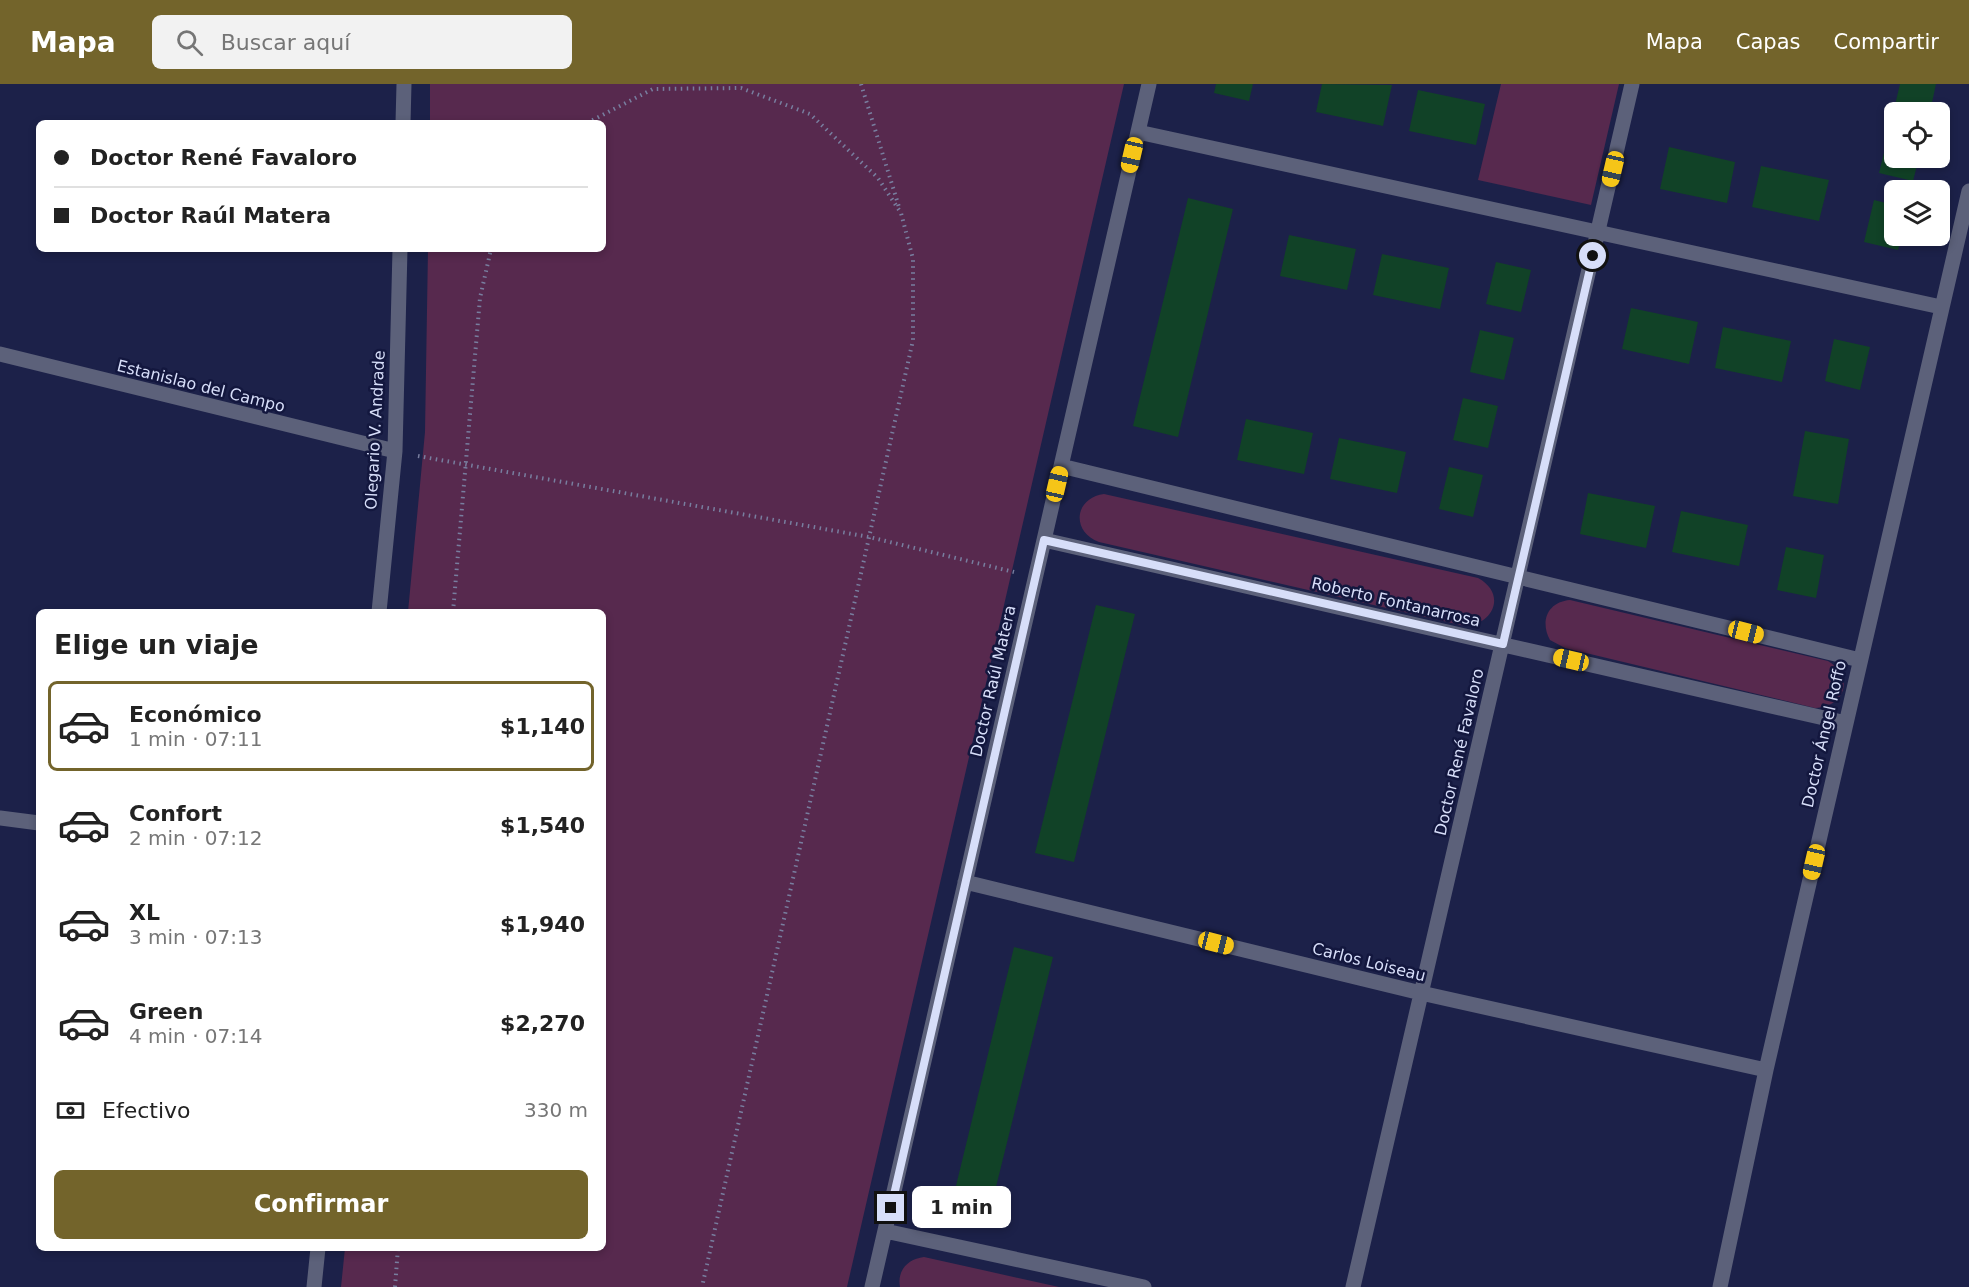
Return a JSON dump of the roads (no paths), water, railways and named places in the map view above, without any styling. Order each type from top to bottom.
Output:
[{"type":"street","points":[[403,120],[404,84]]},
{"type":"street","name":"Doctor Raúl Matera","points":[[873,1287],[1149,84]]},
{"type":"street","name":"Doctor René Favaloro","points":[[1353,1287],[1632,84]]},
{"type":"street","points":[[1138,132],[1941,307]]},
{"type":"street","name":"Doctor Ángel Roffo","points":[[1720,1287],[1766,1070],[1969,191]]},
{"type":"street","name":"Olegario V. Andrade","points":[[379,609],[395,451],[400,252]]},
{"type":"street","name":"Estanislao del Campo","points":[[0,354],[395,451]]},
{"type":"street","points":[[1061,466],[1860,660]]},
{"type":"street","name":"Roberto Fontanarrosa","points":[[1044,540],[1846,723]]},
{"type":"street","points":[[0,818],[36,823]]},
{"type":"street","name":"Carlos Loiseau","points":[[965,882],[1421,993],[1766,1070]]},
{"type":"street","points":[[885,1231],[1144,1287]]},
{"type":"street","points":[[314,1287],[318,1251]]}]
